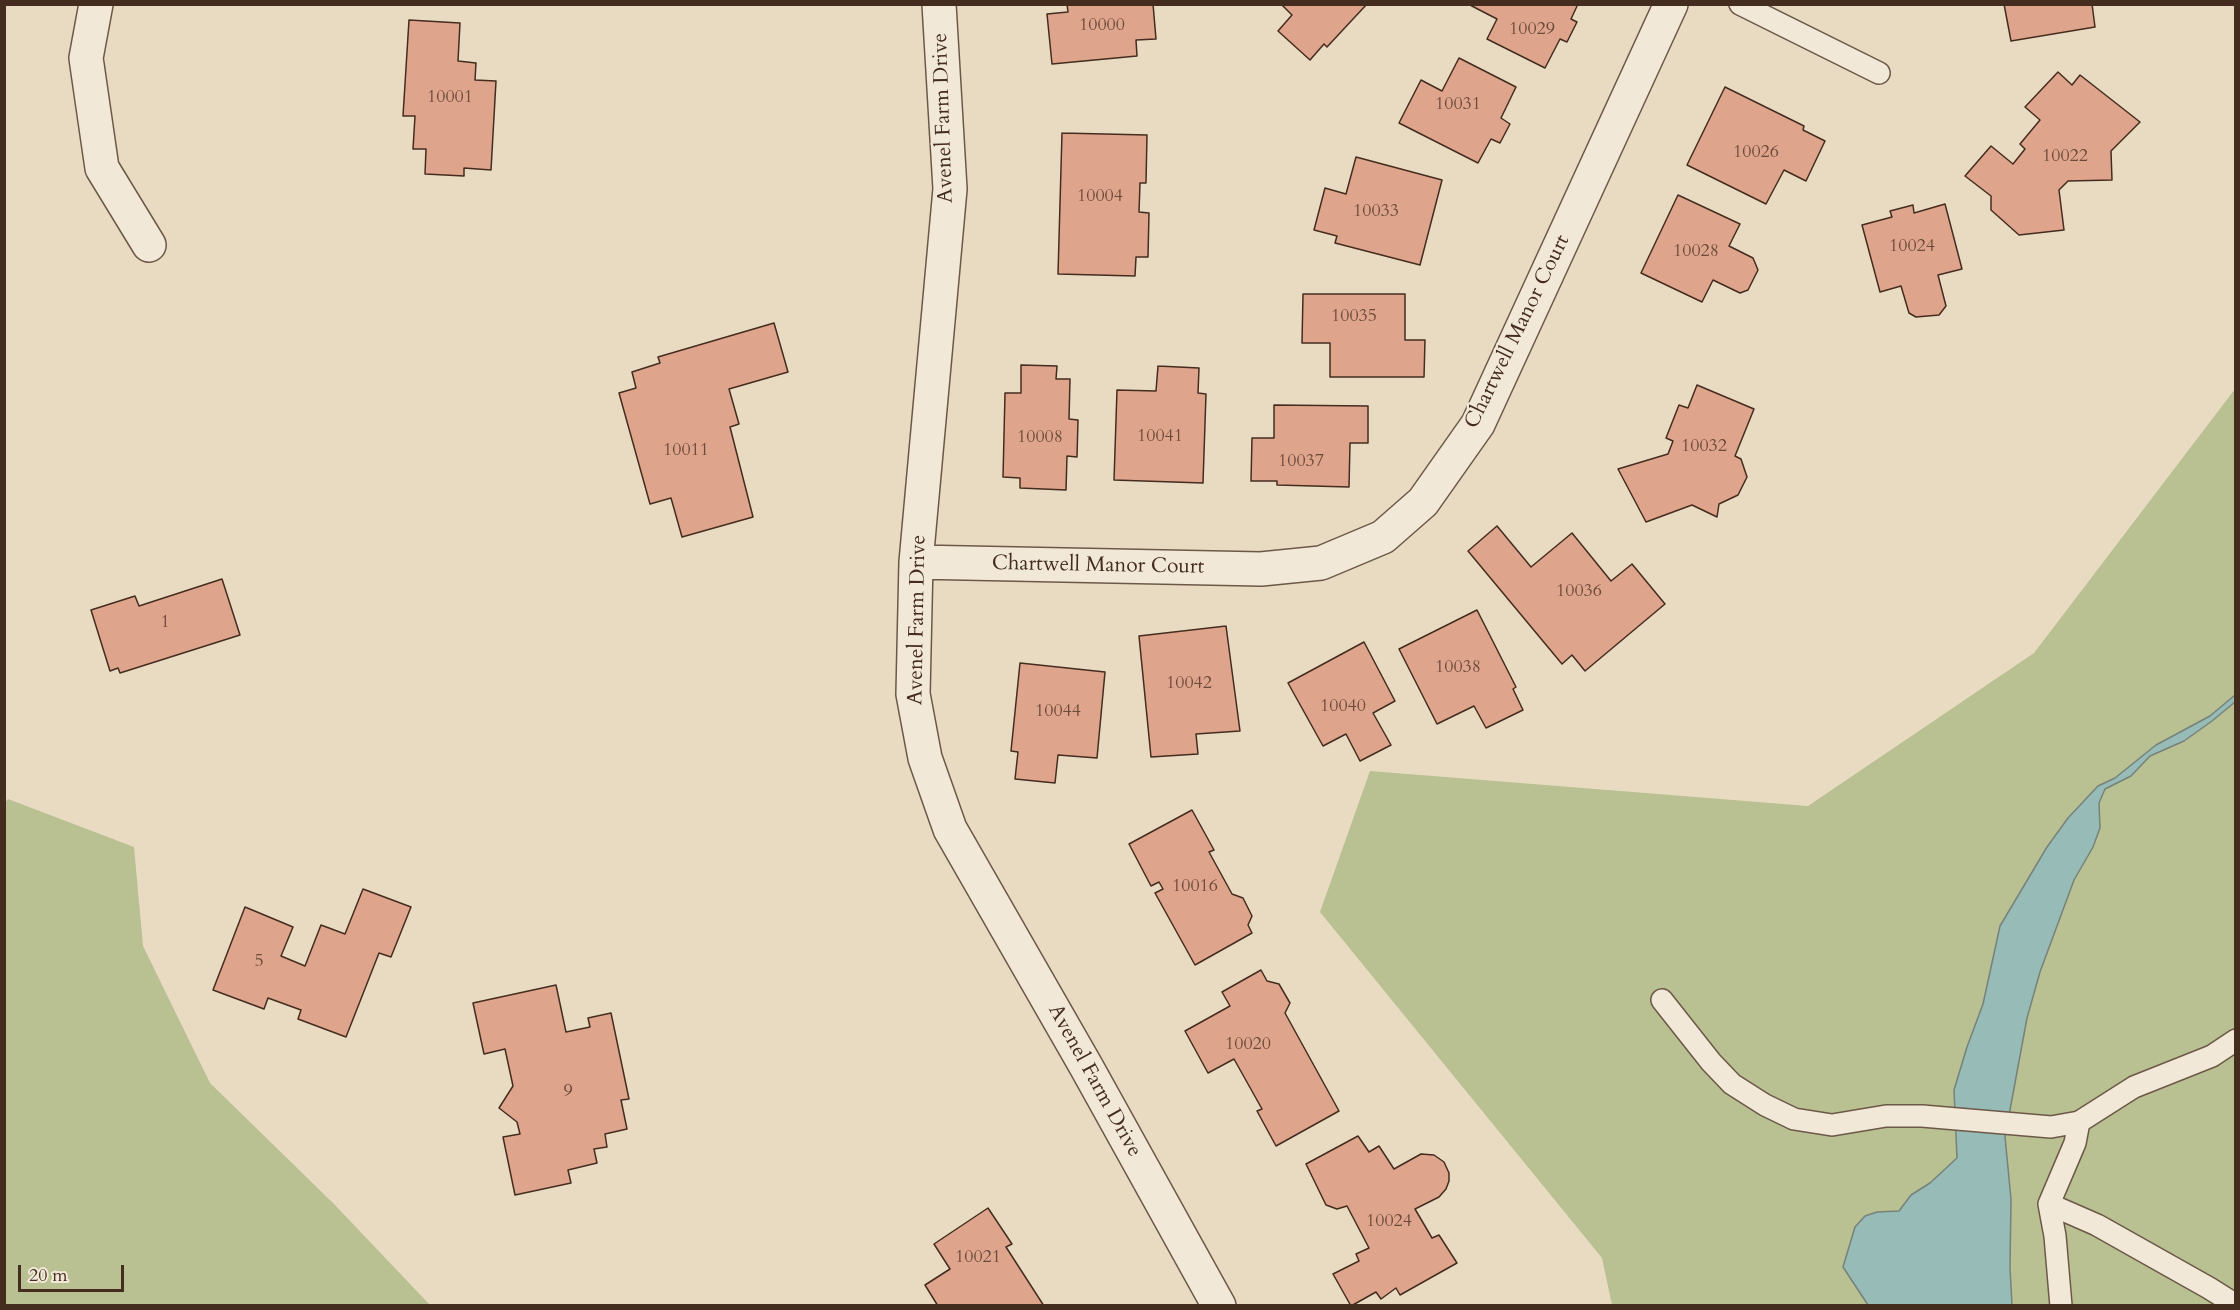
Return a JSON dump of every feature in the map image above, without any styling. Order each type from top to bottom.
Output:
[{"type":"street","points":[[96,4],[86,58],[102,168],[149,245]]},
{"type":"street","name":"Avenel Farm Drive","points":[[939,4],[950,189],[916,562],[913,694],[925,758],[950,829],[1219,1305]]},
{"type":"street","name":"Chartwell Manor Court","points":[[916,562],[1262,569],[1322,564],[1383,537],[1423,502],[1478,424],[1671,4]]},
{"type":"lane","points":[[1740,4],[1879,73]]},
{"type":"lane","points":[[1662,1000],[1711,1062],[1732,1084],[1765,1105],[1794,1119],[1832,1125],[1886,1116],[2051,1127],[2079,1122],[2134,1087],[2212,1056],[2235,1040]]},
{"type":"lane","points":[[2061,1305],[2055,1236],[2049,1204],[2075,1143],[2079,1122]]},
{"type":"lane","points":[[2049,1204],[2128,1241],[2235,1305]]},
{"type":"green space","points":[[2235,389],[2235,1305],[1612,1305],[1602,1258],[1320,912],[1370,771],[1808,806],[2034,653]]},
{"type":"green space","points":[[8,799],[134,847],[143,946],[210,1083],[334,1204],[430,1305],[5,1305],[4,804]]},
{"type":"water","points":[[2235,695],[2235,702],[2212,721],[2184,741],[2150,756],[2131,776],[2105,789],[2099,803],[2100,828],[2093,847],[2074,880],[2040,972],[2027,1018],[2005,1137],[2011,1199],[2012,1305],[1868,1305],[1843,1267],[1855,1227],[1865,1216],[1877,1212],[1899,1211],[1911,1195],[1930,1183],[1957,1158],[1954,1090],[1983,1004],[2000,926],[2047,847],[2068,818],[2098,786],[2115,778],[2156,745],[2210,716]]},
{"type":"building","points":[[1067,4],[1153,4],[1156,39],[1136,40],[1137,56],[1052,64],[1047,14],[1068,12]]},
{"type":"building","points":[[1281,4],[1367,4],[1327,47],[1324,44],[1310,60],[1278,31],[1292,15]]},
{"type":"building","points":[[1468,4],[1578,4],[1571,19],[1577,22],[1567,42],[1560,39],[1545,68],[1487,39],[1497,19]]},
{"type":"building","points":[[2004,4],[2092,4],[2095,27],[2011,41]]},
{"type":"building","points":[[409,20],[460,23],[458,61],[476,63],[475,80],[496,81],[491,170],[464,168],[464,176],[425,174],[426,149],[413,149],[415,116],[403,116]]},
{"type":"building","points":[[1459,58],[1516,87],[1501,118],[1510,124],[1500,143],[1491,139],[1478,163],[1399,123],[1421,80],[1442,91]]},
{"type":"building","points":[[2058,72],[2072,85],[2080,75],[2140,122],[2111,151],[2112,180],[2068,181],[2059,190],[2064,230],[2019,235],[1991,210],[1991,196],[1965,176],[1991,146],[2013,164],[2025,149],[2020,144],[2040,120],[2025,107]]},
{"type":"building","points":[[1725,87],[1804,126],[1803,130],[1825,141],[1806,181],[1784,170],[1766,204],[1687,165]]},
{"type":"building","points":[[1062,133],[1147,135],[1146,183],[1140,183],[1139,212],[1149,213],[1148,257],[1136,257],[1135,276],[1058,274]]},
{"type":"building","points":[[1356,157],[1442,180],[1420,265],[1335,243],[1337,236],[1314,230],[1325,188],[1346,194]]},
{"type":"building","points":[[1678,195],[1740,224],[1729,246],[1753,258],[1758,270],[1748,290],[1740,293],[1713,280],[1702,302],[1641,273]]},
{"type":"building","points":[[1945,204],[1962,269],[1938,275],[1946,306],[1939,315],[1916,317],[1909,313],[1901,286],[1880,292],[1862,225],[1892,217],[1890,211],[1913,205],[1914,213]]},
{"type":"building","points":[[1303,294],[1405,294],[1405,340],[1425,340],[1424,377],[1330,377],[1330,343],[1302,343]]},
{"type":"building","points":[[774,323],[788,372],[729,389],[739,424],[730,427],[753,517],[682,537],[671,498],[650,504],[619,393],[636,388],[632,372],[660,363],[658,357]]},
{"type":"building","points":[[1021,365],[1057,366],[1056,379],[1070,379],[1069,419],[1078,420],[1077,457],[1067,456],[1066,490],[1020,488],[1020,478],[1003,477],[1005,393],[1021,393]]},
{"type":"building","points":[[1158,366],[1199,368],[1198,393],[1206,394],[1203,483],[1114,480],[1117,390],[1156,391]]},
{"type":"building","points":[[1697,385],[1754,409],[1735,456],[1741,459],[1747,477],[1738,495],[1719,504],[1717,517],[1692,505],[1646,522],[1618,469],[1668,454],[1673,441],[1666,438],[1679,405],[1688,408]]},
{"type":"building","points":[[1274,405],[1368,406],[1368,443],[1350,443],[1349,487],[1277,485],[1277,481],[1251,481],[1252,438],[1274,438]]},
{"type":"building","points":[[1497,526],[1531,567],[1572,533],[1611,581],[1632,564],[1665,604],[1585,671],[1572,655],[1562,664],[1468,551]]},
{"type":"building","points":[[222,579],[240,635],[120,673],[118,668],[110,671],[91,610],[135,596],[139,606]]},
{"type":"building","points":[[1477,610],[1516,687],[1513,689],[1523,710],[1486,728],[1474,706],[1437,724],[1399,649]]},
{"type":"building","points":[[1226,626],[1240,731],[1196,734],[1198,754],[1151,757],[1139,636]]},
{"type":"building","points":[[1364,642],[1395,701],[1373,713],[1391,745],[1360,761],[1346,734],[1323,746],[1288,683]]},
{"type":"building","points":[[1020,663],[1105,672],[1097,758],[1058,755],[1055,783],[1015,779],[1018,752],[1011,751]]},
{"type":"building","points":[[1192,810],[1214,850],[1209,852],[1232,894],[1243,898],[1252,916],[1248,925],[1252,933],[1195,965],[1155,893],[1163,889],[1159,882],[1151,886],[1129,844]]},
{"type":"building","points":[[363,889],[411,907],[391,957],[379,953],[346,1037],[298,1019],[301,1010],[268,998],[264,1009],[213,990],[245,907],[293,927],[281,956],[305,966],[321,925],[345,934]]},
{"type":"building","points":[[1261,970],[1267,981],[1279,984],[1290,1003],[1285,1013],[1339,1111],[1276,1146],[1257,1111],[1262,1109],[1234,1059],[1208,1073],[1185,1031],[1230,1006],[1222,992]]},
{"type":"building","points":[[556,985],[566,1032],[590,1027],[588,1018],[611,1013],[629,1099],[621,1100],[627,1129],[605,1134],[607,1147],[594,1149],[597,1163],[568,1170],[571,1183],[515,1195],[503,1137],[520,1134],[517,1122],[499,1108],[513,1086],[505,1049],[484,1054],[473,1003]]},
{"type":"building","points":[[1358,1136],[1369,1152],[1379,1146],[1394,1169],[1421,1154],[1434,1155],[1444,1162],[1449,1173],[1446,1189],[1439,1197],[1415,1209],[1432,1238],[1439,1235],[1457,1263],[1400,1295],[1396,1288],[1381,1299],[1376,1292],[1351,1306],[1333,1274],[1359,1261],[1356,1254],[1369,1248],[1347,1206],[1337,1209],[1326,1205],[1306,1164]]},
{"type":"building","points":[[988,1208],[1012,1244],[1006,1247],[1044,1306],[938,1306],[925,1285],[950,1269],[934,1244]]}]
